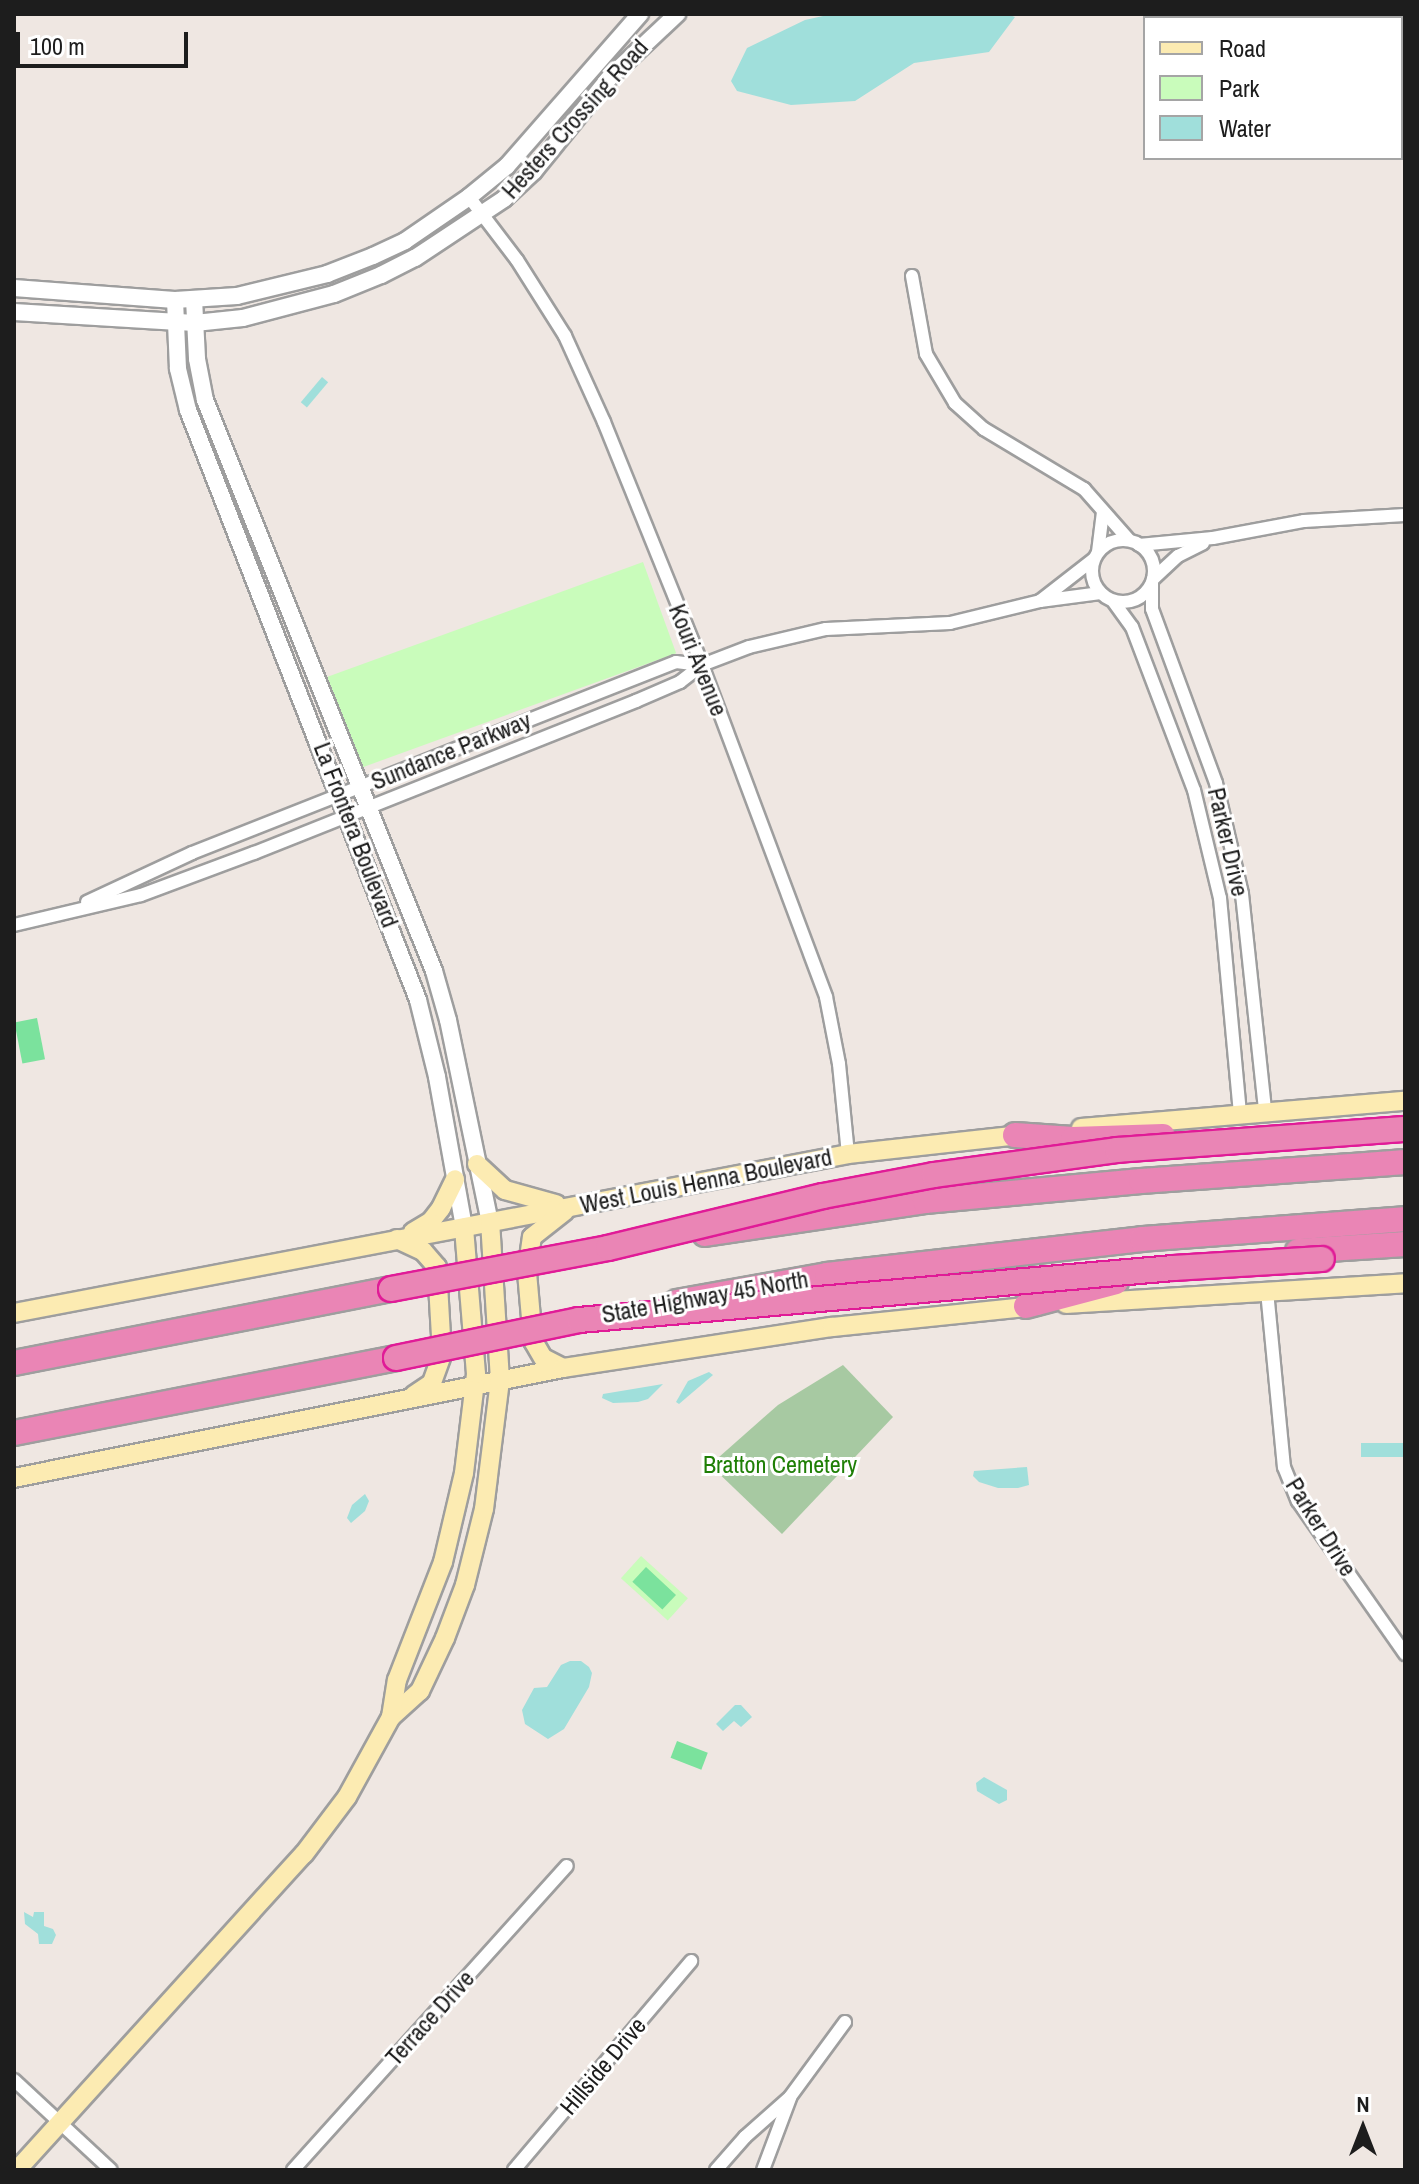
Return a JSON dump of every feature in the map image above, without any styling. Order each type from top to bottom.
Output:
[{"type":"highway","points":[[1015,1135],[1073,1139],[1405,1129]]},
{"type":"highway","points":[[608,1248],[823,1196],[950,1172],[1117,1150],[1405,1129]]},
{"type":"highway","points":[[14,1363],[608,1248],[925,1201],[1141,1181],[1405,1162]]},
{"type":"highway","name":"State Highway 45 North","points":[[14,1433],[579,1320],[827,1275],[1142,1239],[1405,1219]]},
{"type":"highway","points":[[1026,1306],[1086,1287],[1275,1253],[1405,1244]]},
{"type":"highway","points":[[579,1320],[1173,1268],[1405,1255]]},
{"type":"main road","name":"West Louis Henna Boulevard","points":[[14,1313],[848,1154],[1240,1112],[1405,1101]]},
{"type":"main road","points":[[477,1164],[505,1190],[571,1207]]},
{"type":"main road","points":[[397,1239],[431,1221],[455,1179]]},
{"type":"main road","points":[[563,1368],[543,1358],[533,1341],[527,1257],[532,1237],[571,1207]]},
{"type":"main road","name":"La Frontera Boulevard","points":[[391,1717],[420,1691],[445,1638],[470,1568],[484,1509],[500,1380],[490,1222]]},
{"type":"main road","name":"La Frontera Boulevard","points":[[391,1717],[397,1680],[443,1562],[464,1473],[472,1386],[476,1374],[464,1227]]},
{"type":"main road","points":[[397,1239],[423,1251],[437,1267],[442,1355],[432,1383],[411,1398]]},
{"type":"main road","points":[[14,1478],[563,1368],[832,1327],[1026,1306],[1405,1283]]},
{"type":"main road","points":[[443,1562],[470,1568]]},
{"type":"main road","points":[[17,2170],[311,1845],[347,1797],[391,1717]]},
{"type":"street","name":"Hesters Crossing Road","points":[[14,288],[175,300],[237,296],[327,274],[405,241],[469,197],[538,133],[640,14]]},
{"type":"street","name":"Hesters Crossing Road","points":[[14,312],[176,324],[243,318],[334,294],[415,258],[481,216],[534,171],[611,76],[660,26],[677,14]]},
{"type":"street","name":"Kouri Avenue","points":[[469,197],[517,260],[565,336],[604,422],[702,665],[826,997],[839,1064],[848,1154]]},
{"type":"street","points":[[912,276],[926,354],[955,403],[984,429],[1084,489],[1152,559],[1152,581]]},
{"type":"street","name":"La Frontera Boulevard","points":[[194,299],[198,368],[205,400],[441,993],[490,1222]]},
{"type":"street","name":"La Frontera Boulevard","points":[[175,300],[178,369],[188,410],[349,815],[422,1010],[464,1227]]},
{"type":"street","points":[[1103,512],[1092,577],[1100,593],[1113,601],[1138,599],[1178,556],[1213,538]]},
{"type":"street","points":[[1096,555],[1117,540],[1213,538],[1304,521],[1405,515]]},
{"type":"street","name":"Sundance Parkway","points":[[1040,601],[1096,555]]},
{"type":"street","name":"Parker Drive","points":[[1152,581],[1152,609],[1216,783],[1242,894],[1265,1110]]},
{"type":"street","name":"Sundance Parkway","points":[[14,925],[141,895],[636,701],[680,682],[702,665],[749,647],[826,629],[950,623],[1040,601],[1100,593]]},
{"type":"street","name":"Parker Drive","points":[[1113,601],[1132,627],[1194,790],[1220,898],[1240,1112]]},
{"type":"street","name":"Sundance Parkway","points":[[70,910],[192,853],[676,662],[702,665]]},
{"type":"street","points":[[1169,720],[1190,713]]},
{"type":"street","points":[[1220,898],[1242,894]]},
{"type":"street","name":"Parker Drive","points":[[1267,1291],[1284,1467],[1298,1501],[1405,1654]]},
{"type":"street","name":"Terrace Drive","points":[[293,2170],[567,1866]]},
{"type":"street","name":"Hillside Drive","points":[[514,2170],[691,1961]]},
{"type":"street","points":[[716,2170],[745,2137],[790,2097],[845,2022]]},
{"type":"street","points":[[14,2080],[111,2170]]},
{"type":"street","points":[[763,2170],[790,2097]]},
{"type":"green space","points":[[643,562],[676,653],[357,769],[324,678]]},
{"type":"green space","points":[[37,1018],[45,1059],[22,1064],[14,1022]]},
{"type":"green space","name":"Bratton Cemetery","points":[[843,1365],[893,1417],[782,1534],[710,1465],[778,1405]]},
{"type":"green space","points":[[641,1556],[688,1598],[668,1620],[621,1578]]},
{"type":"green space","points":[[646,1567],[676,1595],[662,1610],[632,1582]]},
{"type":"green space","points":[[677,1741],[708,1753],[701,1770],[671,1758]]},
{"type":"water","points":[[832,14],[1007,14],[1015,17],[989,52],[914,63],[855,101],[791,105],[737,91],[731,81],[747,48],[805,20]]},
{"type":"water","points":[[322,377],[328,382],[307,407],[301,402]]},
{"type":"water","points":[[709,1372],[713,1375],[679,1404],[676,1402],[688,1381]]},
{"type":"water","points":[[663,1384],[648,1399],[638,1402],[613,1403],[602,1398],[603,1394]]},
{"type":"water","points":[[1361,1443],[1405,1443],[1405,1457],[1361,1457]]},
{"type":"water","points":[[1027,1467],[1029,1485],[1018,1488],[998,1488],[979,1482],[973,1476],[974,1471]]},
{"type":"water","points":[[365,1494],[369,1501],[365,1511],[351,1523],[347,1518],[352,1505]]},
{"type":"water","points":[[581,1661],[589,1667],[592,1673],[589,1687],[564,1729],[548,1739],[525,1724],[522,1710],[534,1688],[547,1687],[561,1665]]},
{"type":"water","points":[[735,1705],[741,1705],[752,1717],[741,1727],[734,1721],[723,1731],[716,1724]]},
{"type":"water","points":[[984,1777],[1007,1790],[1007,1800],[999,1804],[977,1791],[976,1783]]},
{"type":"water","points":[[24,1912],[33,1917],[34,1912],[44,1912],[44,1926],[53,1929],[56,1935],[52,1944],[39,1944],[38,1934],[25,1924]]}]
